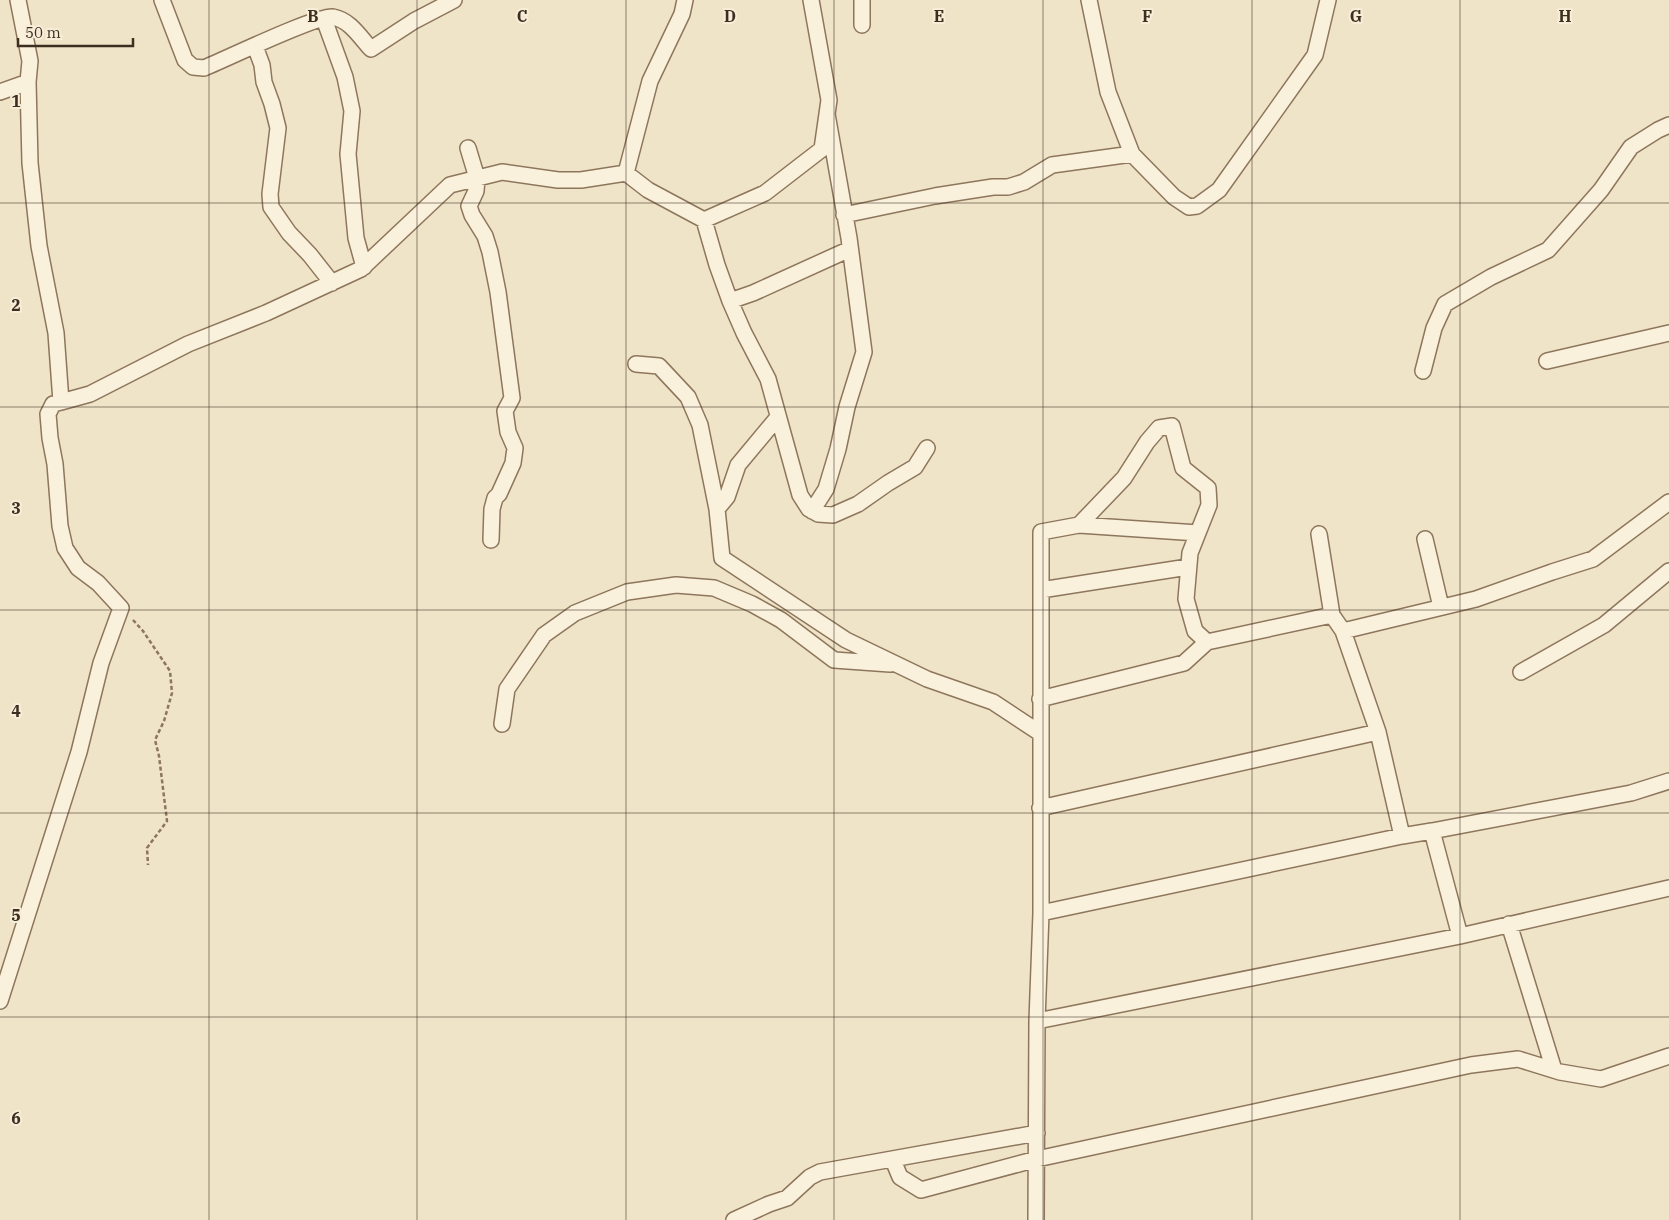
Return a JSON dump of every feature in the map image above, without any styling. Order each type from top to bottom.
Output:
[{"type":"street","points":[[18,0],[30,61],[28,82],[30,163],[39,246],[56,333],[61,402]]},
{"type":"street","points":[[162,0],[185,60],[193,68],[204,68],[310,22],[332,16],[348,23],[371,49],[414,21],[454,0]]},
{"type":"street","points":[[626,173],[650,81],[682,14],[685,0]]},
{"type":"street","points":[[704,220],[765,193],[822,149],[829,100],[810,0]]},
{"type":"street","points":[[862,0],[862,25]]},
{"type":"street","points":[[1089,0],[1108,92],[1132,154],[1174,197],[1189,207],[1197,206],[1219,190],[1315,55],[1328,0]]},
{"type":"street","points":[[324,19],[345,77],[352,111],[348,154],[356,238],[364,267]]},
{"type":"street","points":[[255,46],[262,65],[264,82],[278,128],[270,194],[271,207],[289,232],[310,254],[332,283]]},
{"type":"street","points":[[0,92],[28,82]]},
{"type":"street","points":[[812,511],[826,489],[838,449],[847,407],[864,352],[850,250],[827,114]]},
{"type":"street","points":[[1423,371],[1434,328],[1444,304],[1492,277],[1548,250],[1601,190],[1631,147],[1658,130],[1669,126]]},
{"type":"street","points":[[468,148],[477,178],[476,191],[469,206],[472,215],[485,236],[498,292],[512,398],[505,411],[508,432],[515,448],[513,462],[506,481],[500,494],[495,498],[492,509],[491,540]]},
{"type":"street","points":[[844,215],[935,196],[993,187],[1008,187],[1024,182],[1052,164],[1132,154]]},
{"type":"street","points":[[0,1001],[79,752],[101,663],[121,608],[98,583],[78,568],[65,548],[60,526],[56,464],[50,438],[48,414],[53,404],[90,394],[188,344],[266,313],[364,267],[450,185],[502,172],[558,180],[581,180],[626,173],[648,190],[704,220],[730,301],[768,379],[800,495],[809,509],[818,514],[832,515],[858,504],[915,467],[927,448]]},
{"type":"street","points":[[730,301],[753,293],[850,250]]},
{"type":"street","points":[[1547,360],[1669,333]]},
{"type":"street","points":[[636,364],[660,366],[688,397],[700,425],[717,509],[722,558],[846,640],[927,679],[993,702],[1040,733]]},
{"type":"street","points":[[717,509],[726,497],[738,465],[778,417]]},
{"type":"street","points":[[1079,525],[1124,478],[1147,442],[1159,428],[1172,426],[1183,468],[1208,488],[1209,506],[1190,553],[1186,599],[1195,631],[1208,642]]},
{"type":"street","points":[[1343,631],[1476,599],[1552,572],[1593,560],[1669,502]]},
{"type":"street","points":[[1036,1220],[1037,1021],[1041,913],[1041,532],[1079,525],[1198,533]]},
{"type":"street","points":[[1318,534],[1332,615],[1343,631],[1378,732],[1402,836]]},
{"type":"street","points":[[1424,539],[1441,607]]},
{"type":"street","points":[[1041,590],[1188,567]]},
{"type":"street","points":[[1521,672],[1604,625],[1669,571]]},
{"type":"street","points":[[502,724],[507,688],[544,634],[574,613],[627,592],[676,585],[714,588],[752,604],[781,620],[834,660],[857,663],[897,664]]},
{"type":"street","points":[[1040,699],[1184,663],[1208,642],[1332,615]]},
{"type":"street","points":[[1040,808],[1378,732]]},
{"type":"street","points":[[1041,913],[1402,836],[1631,793],[1669,781]]},
{"type":"street","points":[[1432,831],[1460,936]]},
{"type":"street","points":[[1037,1021],[1460,936],[1669,888]]},
{"type":"street","points":[[1509,924],[1554,1070]]},
{"type":"street","points":[[893,1160],[900,1177],[921,1190],[1037,1159],[1471,1065],[1518,1059],[1554,1070],[1601,1079],[1669,1056]]},
{"type":"street","points":[[734,1220],[787,1198],[810,1177],[820,1172],[1037,1133]]},
{"type":"path","points":[[121,608],[144,631],[170,671],[172,693],[164,721],[155,740],[159,756],[167,821],[147,848],[148,865]]}]
